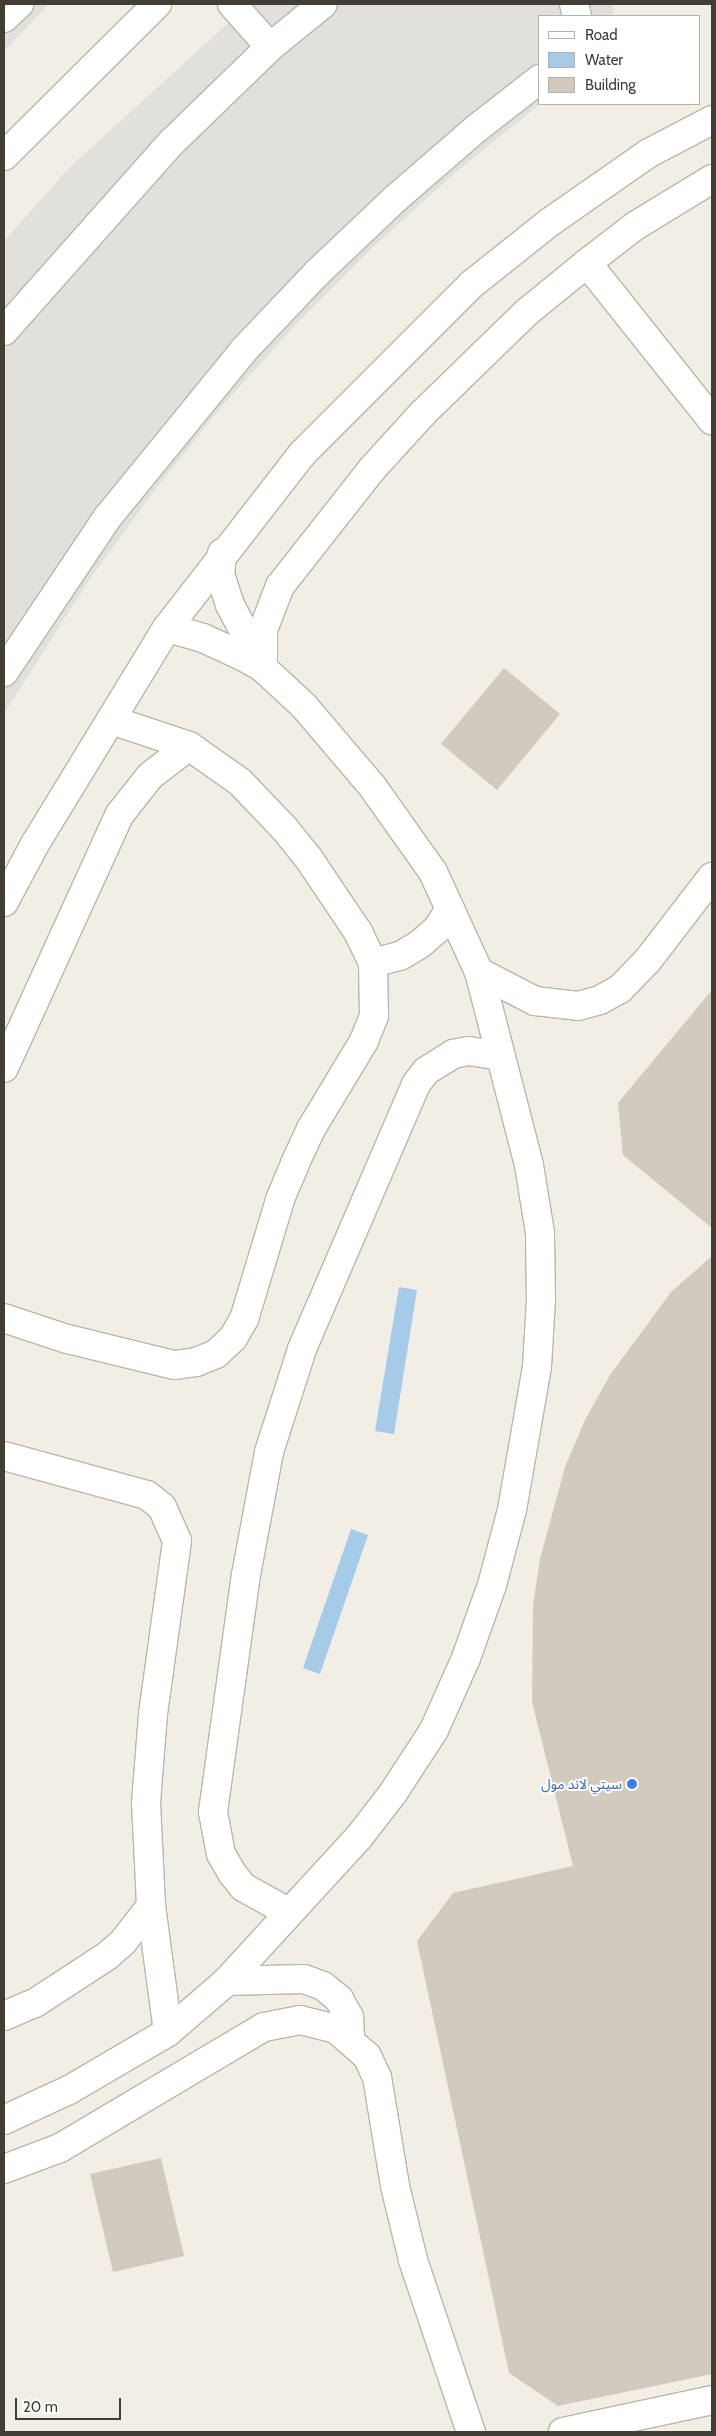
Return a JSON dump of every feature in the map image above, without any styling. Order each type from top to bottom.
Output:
[{"type":"lane","points":[[4,18],[19,4]]},
{"type":"lane","points":[[4,156],[157,4]]},
{"type":"lane","points":[[232,4],[270,47]]},
{"type":"lane","points":[[4,331],[172,142],[270,47],[323,4]]},
{"type":"lane","points":[[4,672],[106,518],[243,351],[317,273],[395,198],[477,128],[538,81]]},
{"type":"lane","points":[[4,902],[35,844],[167,628],[222,553],[302,454],[472,284],[550,222],[642,158],[712,120]]},
{"type":"lane","points":[[263,668],[263,630],[280,586],[348,498],[422,414],[478,358],[587,263],[635,226],[712,179]]},
{"type":"lane","points":[[587,263],[712,420]]},
{"type":"lane","points":[[222,553],[220,574],[230,605],[263,668]]},
{"type":"lane","points":[[4,2120],[70,2090],[168,2032],[227,1981],[288,1912],[359,1837],[434,1730],[466,1658],[492,1585],[512,1510],[537,1367],[541,1300],[540,1242],[529,1165],[479,972],[433,872],[372,786],[304,706],[263,668],[203,638],[167,628]]},
{"type":"lane","points":[[4,1318],[67,1339],[174,1365],[196,1362],[216,1354],[233,1338],[244,1319],[280,1200],[295,1164],[311,1129],[364,1041],[374,1016],[372,963],[358,932],[309,858],[284,828],[240,782],[189,746],[112,720]]},
{"type":"lane","points":[[4,1068],[120,814],[150,776],[189,746]]},
{"type":"lane","points":[[479,972],[535,1001],[578,1006],[600,1000],[620,989],[648,960],[712,877]]},
{"type":"lane","points":[[372,963],[400,956],[420,944],[437,928],[450,909]]},
{"type":"lane","points":[[288,1912],[242,1887],[221,1854],[213,1812],[246,1574],[269,1452],[320,1302],[416,1084],[426,1071],[453,1054],[469,1051],[501,1056]]},
{"type":"lane","points":[[4,1456],[130,1488],[147,1495],[162,1507],[172,1524],[177,1541],[148,1775],[146,1855],[168,2032]]},
{"type":"lane","points":[[4,2016],[35,2003],[107,1956],[128,1937],[151,1906]]},
{"type":"lane","points":[[227,1981],[304,1979],[323,1986],[339,2000],[349,2017],[350,2039]]},
{"type":"lane","points":[[4,2169],[60,2148],[264,2027],[282,2021],[309,2022],[336,2029],[350,2039],[367,2056],[377,2077],[395,2186],[413,2260],[471,2432]]},
{"type":"lane","points":[[562,2432],[712,2400]]},
{"type":"shaded area","points":[[4,4],[49,4],[4,51]]},
{"type":"shaded area","points":[[249,4],[613,4],[614,15],[538,15],[539,105],[457,171],[375,245],[297,323],[223,405],[154,491],[89,580],[4,714],[4,241],[69,168]]},
{"type":"water","points":[[399,1287],[417,1290],[394,1434],[375,1431]]},
{"type":"water","points":[[351,1529],[368,1535],[320,1674],[303,1668]]},
{"type":"building","points":[[504,668],[560,714],[497,790],[441,744]]},
{"type":"building","points":[[712,990],[712,1228],[623,1155],[618,1103]]},
{"type":"building","name":"سيتي لاند مول","points":[[712,1256],[712,2374],[558,2406],[509,2373],[417,1941],[453,1893],[573,1866],[532,1702],[533,1606],[540,1559],[565,1467],[585,1420],[610,1375],[671,1292]]},
{"type":"building","points":[[161,2158],[184,2256],[113,2272],[90,2174]]},
{"type":"place","name":"سيتي لاند مول","points":[[632,1784]]}]
